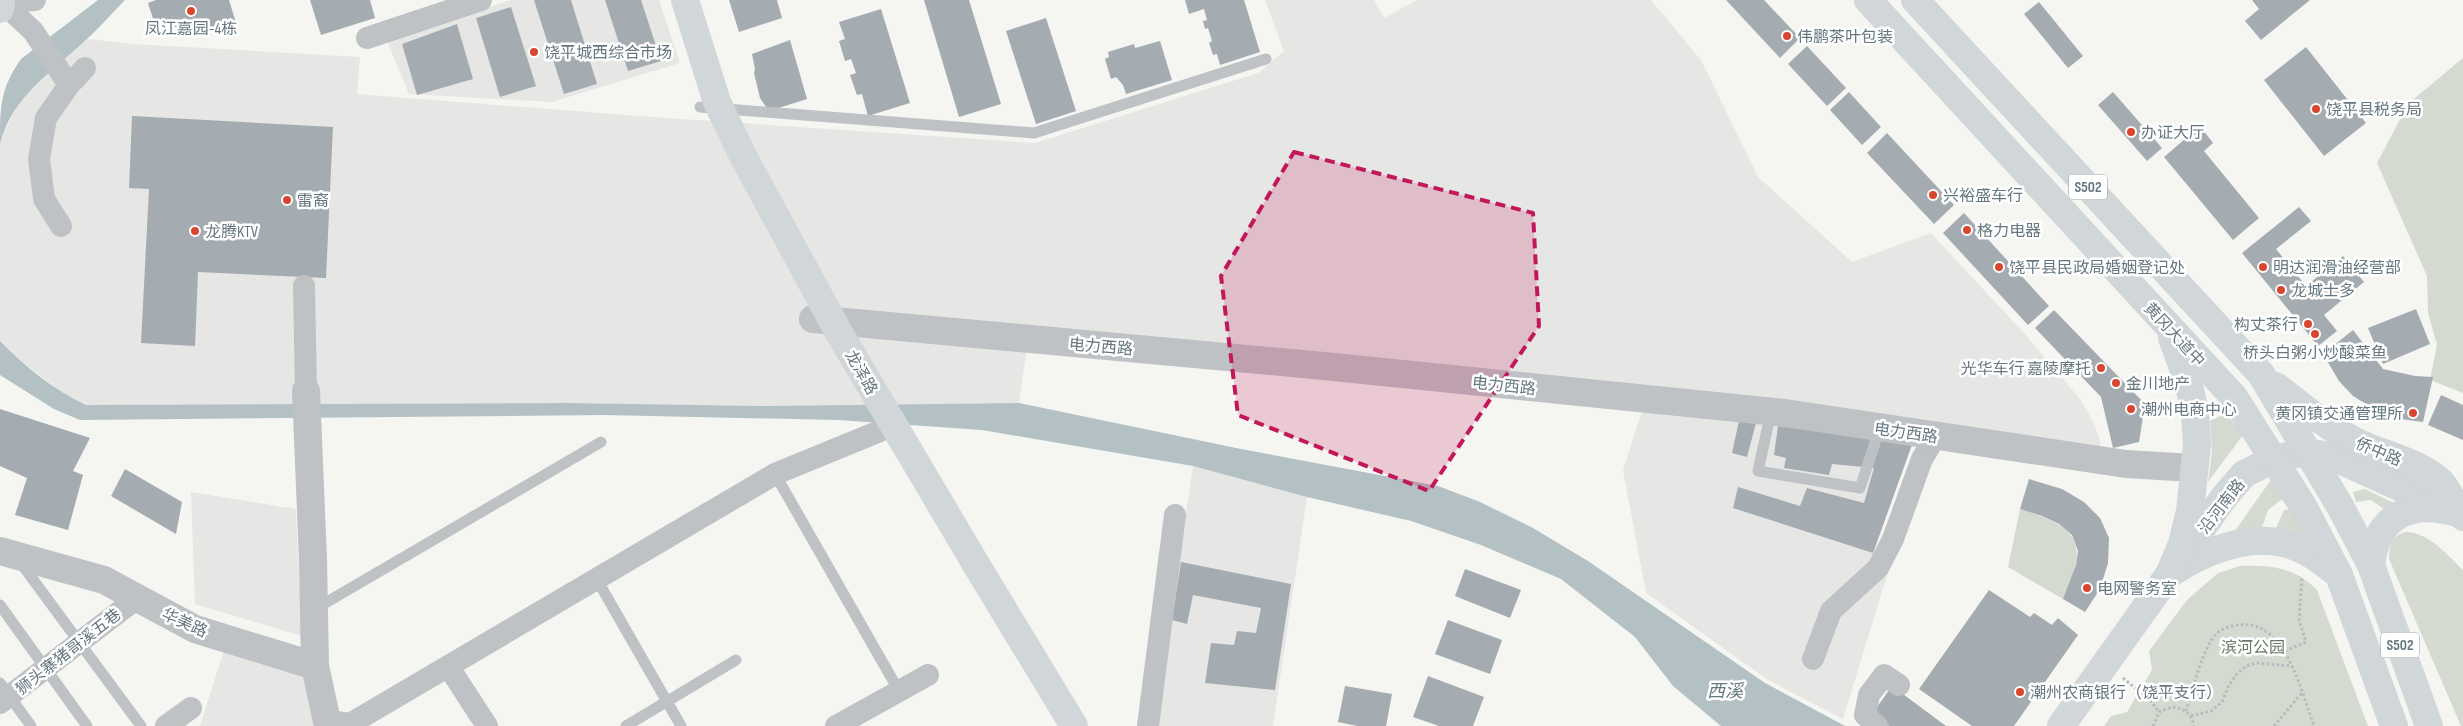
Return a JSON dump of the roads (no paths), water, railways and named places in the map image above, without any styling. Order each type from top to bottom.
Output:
[{"type":"main road","name":"龙泽路","points":[[666,0],[710,108]]},
{"type":"main road","name":"龙泽路","points":[[685,0],[710,108],[715,139],[822,319],[972,558],[1074,726]]},
{"type":"main road","name":"黄冈大道中","points":[[1868,0],[2234,397],[2303,506],[2340,575],[2394,726]]},
{"type":"main road","name":"S502","points":[[1915,0],[2262,374],[2371,565],[2429,726]]},
{"type":"main road","name":"龙泽路","points":[[822,319],[880,431],[1054,726]]},
{"type":"main road","points":[[2164,321],[2178,350],[2193,405],[2197,445],[2193,468],[2190,511],[2182,544],[2169,575]]},
{"type":"main road","name":"侨中路","points":[[2262,374],[2334,430],[2360,444],[2424,469],[2437,478],[2448,490],[2461,516]]},
{"type":"main road","name":"沿河南路","points":[[2061,726],[2226,496],[2244,474],[2274,459],[2308,452],[2331,456],[2461,516]]},
{"type":"main road","points":[[2371,565],[2373,549],[2379,534],[2388,522],[2403,512],[2419,508],[2433,508],[2461,516]]},
{"type":"main road","points":[[2169,575],[2188,562],[2211,552],[2258,542],[2282,543],[2304,551],[2340,575]]},
{"type":"street","points":[[1,4],[35,0]]},
{"type":"street","points":[[366,38],[481,0]]},
{"type":"street","points":[[1,4],[33,32],[69,85]]},
{"type":"street","points":[[62,226],[44,200],[39,159],[46,118],[69,85],[85,68]]},
{"type":"street","points":[[304,286],[307,437],[315,609],[315,666],[327,723],[350,724],[774,474],[880,431]]},
{"type":"street","name":"电力西路","points":[[822,319],[1324,366],[1771,412],[2126,464],[2193,468]]},
{"type":"street","points":[[1813,659],[1831,611],[1878,568],[1893,539],[1922,459],[1936,436]]},
{"type":"street","points":[[1148,726],[1175,515]]},
{"type":"street","name":"华美路","points":[[4,552],[104,580],[136,599],[195,629],[315,666]]},
{"type":"street","name":"狮头寨猪哥溪五巷","points":[[3,694],[46,668],[136,599]]},
{"type":"street","points":[[448,666],[486,726]]},
{"type":"street","points":[[836,726],[928,675]]},
{"type":"street","points":[[1878,726],[1865,715],[1869,694],[1884,675],[1899,685]]},
{"type":"street","points":[[166,726],[191,708]]},
{"type":"lane","points":[[710,108],[1034,133],[1266,58]]},
{"type":"lane","points":[[1771,412],[1758,472],[1860,488],[1880,428]]},
{"type":"lane","points":[[315,609],[601,442]]},
{"type":"lane","points":[[774,474],[899,691]]},
{"type":"lane","points":[[4,552],[79,642],[141,726]]},
{"type":"lane","points":[[596,578],[681,726]]},
{"type":"lane","points":[[0,605],[87,726]]},
{"type":"lane","points":[[626,726],[736,660]]},
{"type":"lane","points":[[3,694],[31,726]]},
{"type":"water","points":[[98,0],[125,0],[92,34],[35,85],[14,112],[0,144],[0,119],[5,89],[21,59]]},
{"type":"water","name":"西溪","points":[[0,341],[40,377],[86,405],[568,403],[763,406],[1019,403],[1241,449],[1438,486],[1480,502],[1533,528],[1588,561],[1765,683],[1845,726],[1721,726],[1673,686],[1635,637],[1561,579],[1481,545],[1411,521],[1307,497],[1193,466],[982,430],[838,420],[605,415],[80,420],[54,409],[0,375]]},
{"type":"place","name":"凤江嘉园-4栋","points":[[191,11]]},
{"type":"place","name":"伟鹏茶叶包装","points":[[1787,36]]},
{"type":"place","name":"饶平城西综合市场","points":[[534,52]]},
{"type":"place","name":"饶平县税务局","points":[[2316,109]]},
{"type":"place","name":"办证大厅","points":[[2131,132]]},
{"type":"place","name":"兴裕盛车行","points":[[1933,195]]},
{"type":"place","name":"雷裔","points":[[287,200]]},
{"type":"place","name":"格力电器","points":[[1967,230]]},
{"type":"place","name":"龙腾KTV","points":[[195,231]]},
{"type":"place","name":"饶平县民政局婚姻登记处","points":[[1999,267]]},
{"type":"place","name":"明达润滑油经营部","points":[[2263,267]]},
{"type":"place","name":"龙城士多","points":[[2281,290]]},
{"type":"place","name":"构丈茶行","points":[[2308,324]]},
{"type":"place","name":"桥头白粥小炒酸菜鱼","points":[[2315,334]]},
{"type":"place","name":"光华车行 嘉陵摩托","points":[[2101,368]]},
{"type":"place","name":"金川地产","points":[[2116,383]]},
{"type":"place","name":"潮州电商中心","points":[[2131,409]]},
{"type":"place","name":"黄冈镇交通管理所","points":[[2413,413]]},
{"type":"place","name":"电网警务室","points":[[2087,588]]},
{"type":"place","name":"潮州农商银行（饶平支行）","points":[[2020,692]]},
{"type":"park label","name":"滨河公园","points":[[2253,647]]}]
